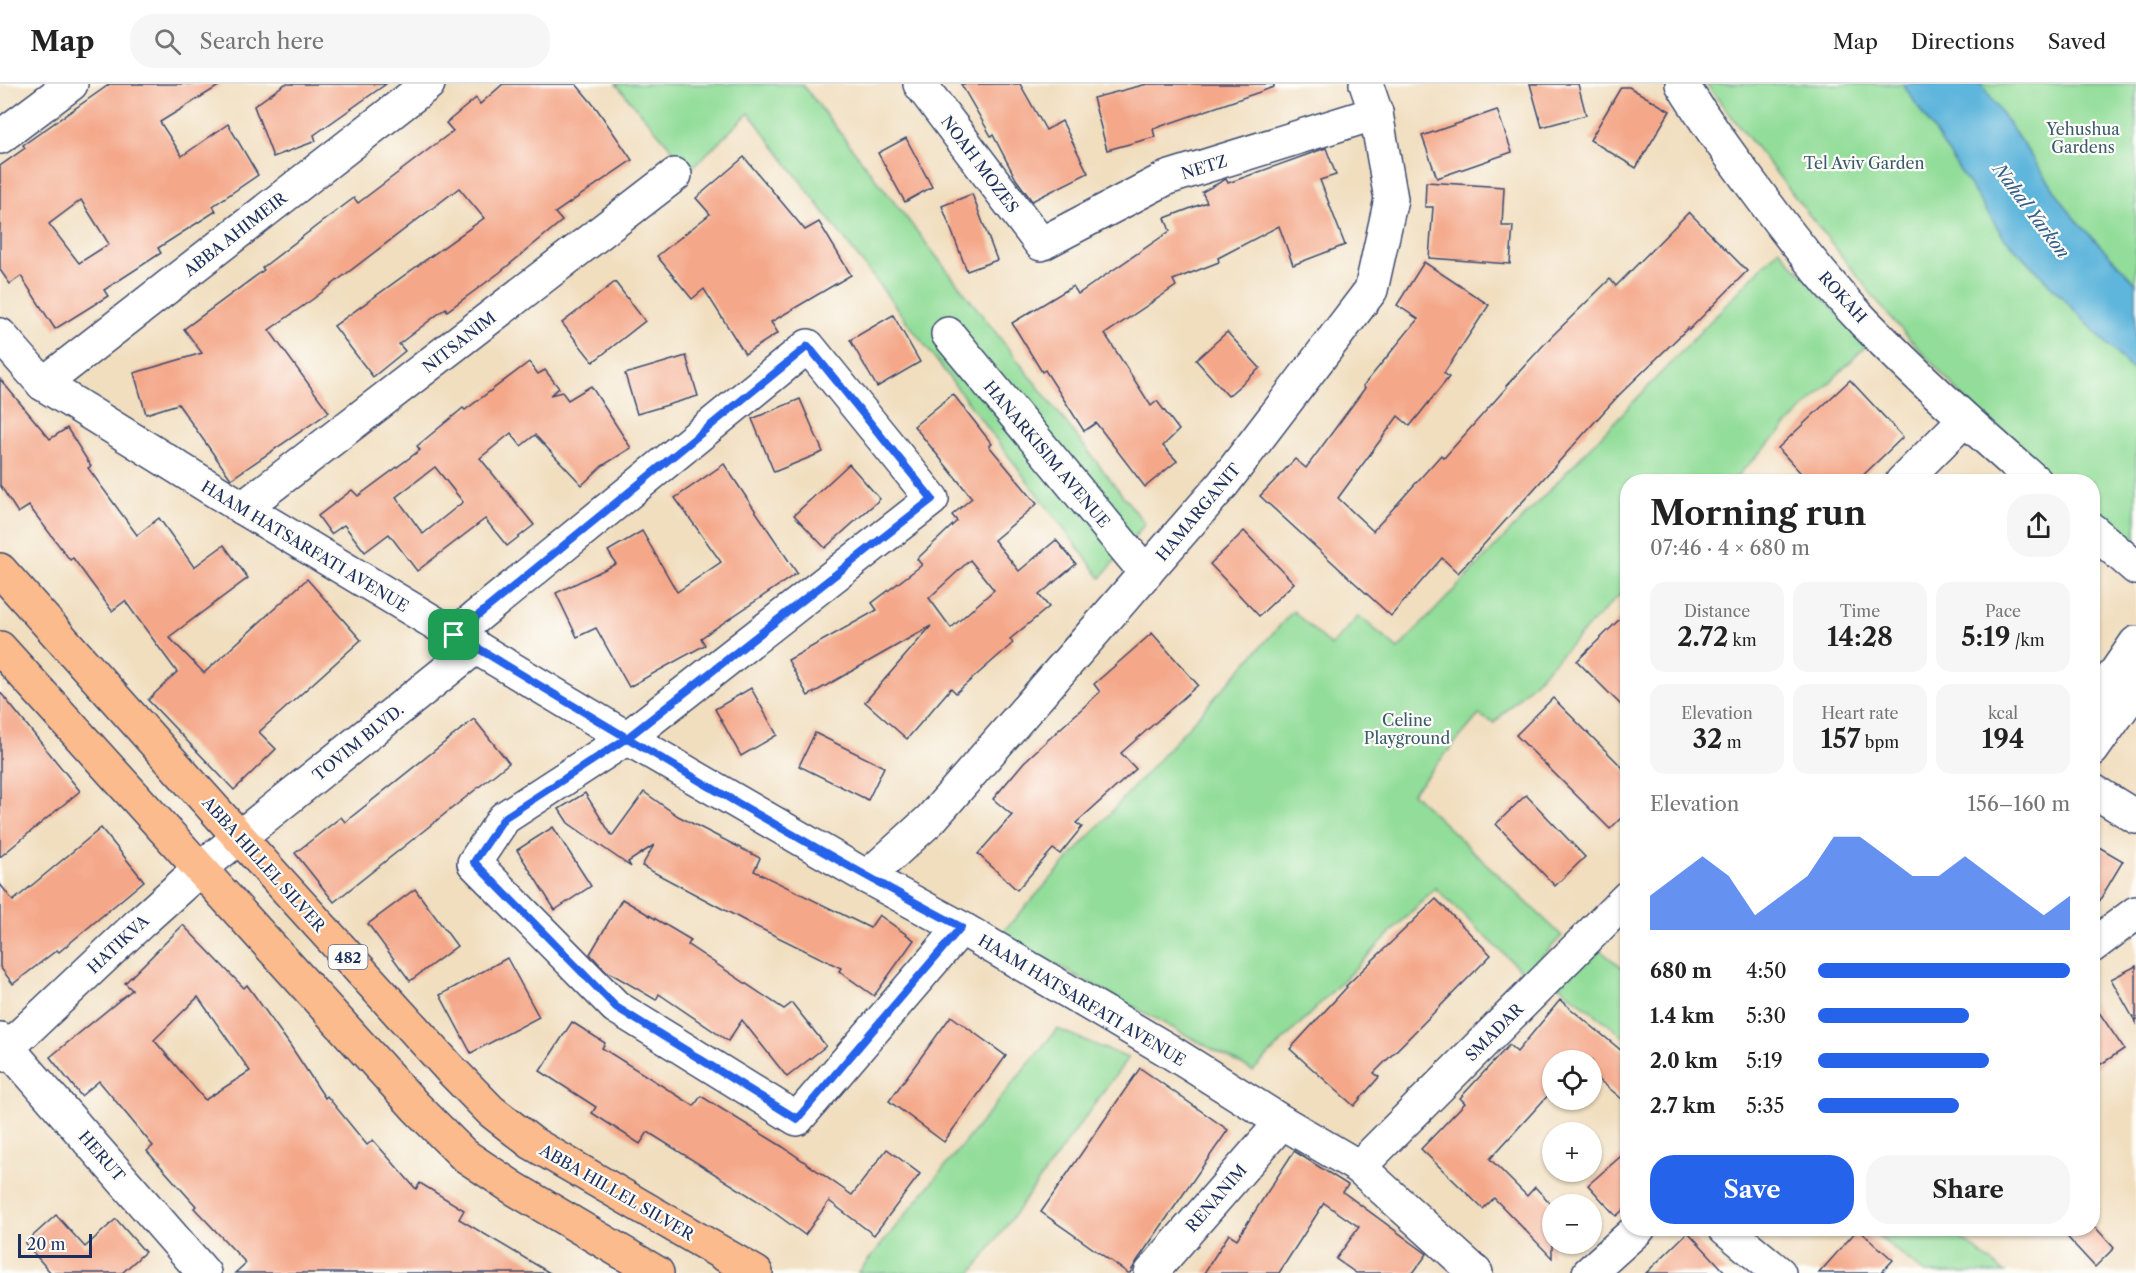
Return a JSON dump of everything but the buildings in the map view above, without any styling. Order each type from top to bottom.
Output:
[{"type":"main road","name":"ABBA HILLEL SILVER","points":[[0,570],[240,838],[491,1111],[532,1143],[756,1273]]},
{"type":"main road","points":[[0,648],[416,1107],[464,1155],[515,1189],[657,1273]]},
{"type":"street","points":[[0,137],[71,84]]},
{"type":"street","name":"ABBA AHIMEIR","points":[[43,384],[428,84]]},
{"type":"street","name":"NOAH MOZES","points":[[920,84],[1041,244]]},
{"type":"street","name":"ROKAH","points":[[1682,84],[1705,122],[1810,261],[1864,322],[1964,420],[2027,474]]},
{"type":"street","name":"NETZ","points":[[1041,244],[1167,178],[1371,98]]},
{"type":"street","name":"HAMARGANIT","points":[[867,877],[931,819],[1223,484],[1371,290],[1391,199],[1371,98]]},
{"type":"street","name":"NITSANIM","points":[[243,508],[675,175]]},
{"type":"street","name":"HANARKISIM AVENUE","points":[[948,334],[1146,573]]},
{"type":"street","name":"HAAM HATSARFATI AVENUE","points":[[0,335],[43,384],[243,508],[627,738],[867,877],[961,927],[1359,1167],[1476,1273]]},
{"type":"street","name":"TOVIM BLVD.","points":[[240,838],[808,346],[932,499],[627,738]]},
{"type":"street","points":[[1910,474],[1964,420]]},
{"type":"street","points":[[2100,538],[2136,568]]},
{"type":"street","points":[[2100,695],[2136,643]]},
{"type":"street","points":[[2100,739],[2136,688]]},
{"type":"street","points":[[627,738],[504,818],[474,862],[616,1007],[797,1119],[961,927]]},
{"type":"street","points":[[2100,794],[2136,817]]},
{"type":"street","name":"HATIKVA","points":[[3,1048],[201,868],[240,838]]},
{"type":"street","name":"SMADAR","points":[[1359,1167],[1620,905]]},
{"type":"street","points":[[2100,940],[2136,913]]},
{"type":"street","name":"HERUT","points":[[3,1048],[197,1270]]},
{"type":"street","name":"RENANIM","points":[[1150,1273],[1282,1122]]},
{"type":"street","points":[[1589,1273],[1629,1236]]},
{"type":"street","points":[[1735,1236],[1779,1273]]},
{"type":"green space","points":[[616,84],[802,84],[1145,524],[1101,578],[749,113],[690,170]]},
{"type":"green space","name":"Tel Aviv Garden","points":[[1706,84],[1903,84],[2003,236],[2136,374],[2136,553],[2100,520],[2100,474],[2048,474],[1974,409],[1889,316]]},
{"type":"green space","name":"Yehushua Gardens","points":[[1981,84],[2136,84],[2136,283],[2074,218]]},
{"type":"green space","name":"Celine Playground","points":[[1779,249],[1867,345],[1739,474],[1620,474],[1620,594],[1494,723],[1479,715],[1412,793],[1562,936],[1525,974],[1435,888],[1253,1071],[1000,935],[1293,611],[1331,646],[1359,616],[1398,649]]},
{"type":"green space","points":[[1595,946],[1620,966],[1620,1034],[1557,984]]},
{"type":"green space","points":[[1057,1029],[1128,1058],[972,1273],[858,1273]]},
{"type":"green space","points":[[1878,1236],[1958,1236],[2005,1273],[1925,1273]]},
{"type":"water","name":"Nahal Yarkon","points":[[1903,84],[1981,84],[2074,218],[2136,283],[2136,374],[2003,236]]},
{"type":"route","points":[[454,635],[627,738],[867,877],[961,927],[797,1119],[616,1007],[474,862],[504,818],[627,738],[932,499],[808,346],[454,635]]}]
